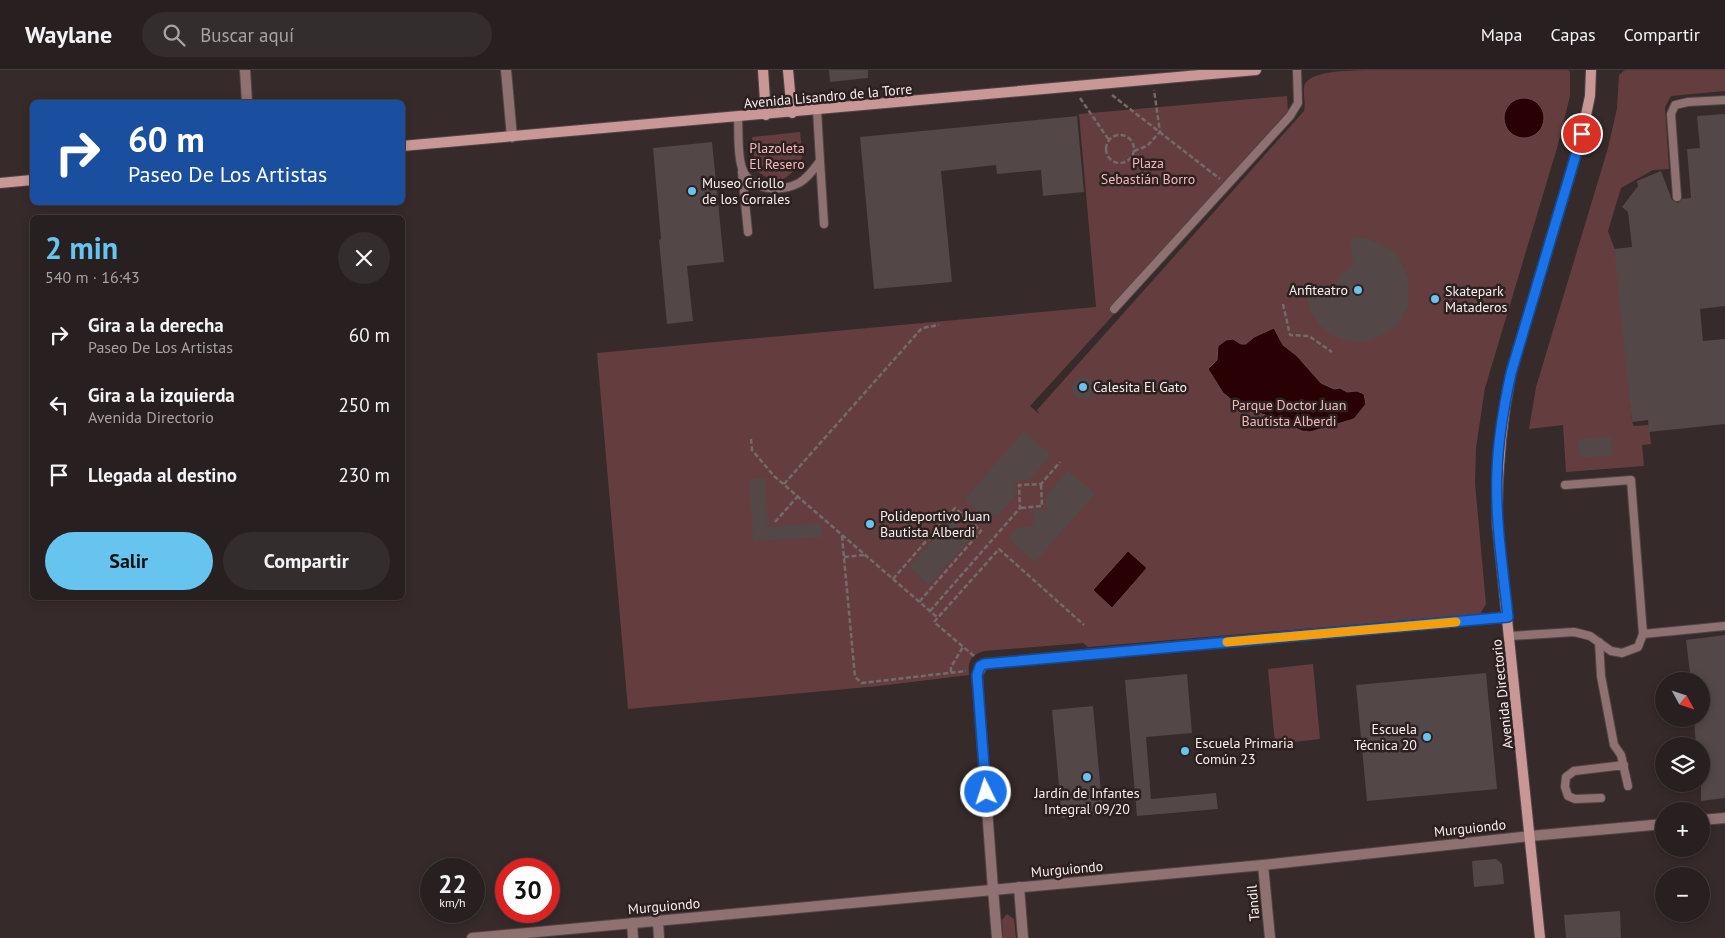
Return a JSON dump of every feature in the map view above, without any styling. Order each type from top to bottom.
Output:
[{"type":"main road","points":[[762,70],[766,115]]},
{"type":"main road","points":[[788,70],[792,112]]},
{"type":"main road","name":"Avenida Lisandro de la Torre","points":[[405,146],[1073,88],[1152,80],[1189,74],[1256,70]]},
{"type":"main road","name":"Avenida Directorio","points":[[1540,938],[1497,522],[1497,471],[1503,412],[1511,373],[1582,134],[1590,96],[1591,70]]},
{"type":"main road","points":[[0,183],[30,180]]},
{"type":"street","points":[[245,70],[247,100]]},
{"type":"street","points":[[506,70],[512,137]]},
{"type":"street","points":[[997,938],[980,667],[1508,617]]},
{"type":"street","points":[[1710,819],[1725,818]]},
{"type":"street","name":"Murguiondo","points":[[472,938],[1263,865],[1530,836],[1655,825]]},
{"type":"street","name":"Tandil","points":[[1263,865],[1270,938]]},
{"type":"street","points":[[1019,887],[1022,938]]},
{"type":"street","points":[[658,921],[659,938]]},
{"type":"street","points":[[632,923],[633,938]]},
{"type":"lane","points":[[1114,309],[1295,109],[1298,103],[1297,70]]},
{"type":"lane","points":[[1677,198],[1671,114],[1675,105],[1688,102],[1725,100]]},
{"type":"lane","points":[[817,110],[824,224]]},
{"type":"lane","points":[[738,117],[748,232]]},
{"type":"lane","points":[[742,168],[747,178],[756,185],[769,188],[783,187],[797,184],[806,178],[820,161]]},
{"type":"lane","points":[[1510,636],[1582,633],[1612,651],[1622,653],[1638,647],[1643,634],[1631,480],[1565,485]]},
{"type":"lane","points":[[1643,634],[1725,626]]},
{"type":"lane","points":[[1599,642],[1601,676],[1614,745],[1621,755],[1628,786]]},
{"type":"lane","points":[[1601,798],[1575,799],[1568,796],[1565,787],[1566,778],[1574,771],[1624,765]]},
{"type":"path","points":[[1152,80],[1160,132]]},
{"type":"path","points":[[1100,85],[1227,184]]},
{"type":"path","points":[[1073,88],[1109,140]]},
{"type":"path","points":[[1134,151],[1132,142],[1125,136],[1116,135],[1109,140],[1106,153],[1112,161],[1126,162],[1134,151],[1147,146],[1160,132]]},
{"type":"path","points":[[1283,304],[1290,335],[1309,336],[1332,352]]},
{"type":"path","points":[[784,484],[922,328],[939,325]]},
{"type":"path","points":[[752,439],[752,450],[784,484],[938,618]]},
{"type":"path","points":[[930,611],[1020,508],[1042,506],[1041,484],[1060,462]]},
{"type":"path","points":[[1020,508],[1019,486],[1041,484]]},
{"type":"path","points":[[775,522],[798,496]]},
{"type":"path","points":[[893,579],[955,508],[982,531],[920,602]]},
{"type":"path","points":[[842,536],[855,677],[862,683],[951,673],[980,667],[963,647],[934,622],[998,549],[1084,625]]},
{"type":"path","points":[[844,557],[865,555]]},
{"type":"path","points":[[951,673],[951,667],[963,647]]},
{"type":"green space","points":[[1366,70],[1568,70],[1570,72],[1570,96],[1557,148],[1485,388],[1476,448],[1475,483],[1486,604],[1480,614],[1088,647],[1083,643],[984,651],[971,659],[969,675],[879,686],[628,709],[597,353],[1096,307],[1079,114],[1287,96],[1288,111],[1112,307],[1116,312],[1030,406],[1039,414],[1037,410],[1304,111],[1304,87],[1307,81],[1313,77],[1330,72]]},
{"type":"green space","points":[[1625,70],[1725,70],[1725,91],[1671,96],[1665,107],[1669,169],[1653,170],[1621,188],[1608,231],[1618,258],[1632,422],[1634,426],[1649,425],[1651,444],[1642,445],[1644,466],[1566,472],[1563,425],[1529,429],[1536,387],[1608,148],[1617,108],[1619,75]]},
{"type":"green space","name":"Plazoleta El Resero","points":[[800,132],[802,155],[801,161],[795,170],[781,181],[766,177],[755,170],[752,137]]},
{"type":"green space","points":[[1313,664],[1320,739],[1275,744],[1268,669]]},
{"type":"green space","points":[[1007,914],[1014,919],[1016,938],[1003,938],[1002,920]]},
{"type":"shaded area","points":[[1524,98],[1538,104],[1544,118],[1538,132],[1524,138],[1510,132],[1504,118],[1510,104]]},
{"type":"shaded area","points":[[1274,328],[1283,345],[1297,356],[1321,383],[1334,389],[1340,388],[1347,392],[1357,391],[1364,394],[1366,404],[1354,419],[1310,432],[1302,431],[1272,417],[1242,408],[1223,393],[1208,369],[1217,360],[1218,346],[1226,340],[1233,339],[1241,344],[1246,344],[1254,337]]},
{"type":"shaded area","points":[[1128,551],[1147,568],[1112,608],[1093,590]]},
{"type":"building","points":[[829,70],[868,70],[868,78],[830,82]]},
{"type":"building","points":[[1725,114],[1725,306],[1700,309],[1703,341],[1725,339],[1725,424],[1649,432],[1648,420],[1632,422],[1614,249],[1632,247],[1628,212],[1622,207],[1638,186],[1637,181],[1661,171],[1672,200],[1678,203],[1682,199],[1691,198],[1687,149],[1700,148],[1697,116]]},
{"type":"building","points":[[1077,116],[1084,192],[1043,196],[1041,170],[997,174],[996,165],[941,171],[952,282],[874,289],[860,137]]},
{"type":"building","points":[[712,142],[724,262],[687,266],[693,321],[667,324],[653,148]]},
{"type":"building","name":"Anfiteatro","points":[[1350,237],[1368,239],[1390,249],[1399,258],[1409,280],[1408,306],[1402,319],[1393,329],[1368,341],[1355,342],[1341,339],[1329,333],[1319,324],[1311,312],[1307,300],[1306,286],[1334,286],[1342,274],[1353,265]]},
{"type":"building","name":"Calesita El Gato","points":[[1083,377],[1091,380],[1094,388],[1091,396],[1083,399],[1075,396],[1072,388],[1075,380]]},
{"type":"building","name":"Polideportivo Juan Bautista Alberdi","points":[[1024,431],[1051,455],[1029,480],[1015,481],[1016,495],[998,515],[983,516],[965,499]]},
{"type":"building","points":[[1611,436],[1613,455],[1580,458],[1578,439]]},
{"type":"building","name":"Polideportivo Juan Bautista Alberdi","points":[[1068,471],[1095,494],[1035,562],[1008,538],[1018,528],[1033,526],[1034,510],[1047,509],[1046,495]]},
{"type":"building","points":[[765,478],[768,527],[821,523],[822,537],[753,541],[749,479]]},
{"type":"building","points":[[950,520],[971,538],[929,585],[909,567]]},
{"type":"building","points":[[1725,635],[1725,798],[1701,801],[1701,792],[1710,792],[1710,737],[1695,737],[1695,728],[1710,728],[1710,672],[1690,672],[1686,640]]},
{"type":"building","name":"Escuela Técnica 20","points":[[1486,673],[1497,789],[1367,801],[1356,685]]},
{"type":"building","points":[[1187,674],[1192,733],[1146,737],[1151,799],[1216,793],[1218,809],[1137,816],[1125,680]]},
{"type":"building","points":[[1093,706],[1103,814],[1062,818],[1052,710]]},
{"type":"building","points":[[1496,859],[1502,864],[1504,884],[1474,887],[1472,861]]},
{"type":"building","points":[[1620,911],[1621,938],[1566,938],[1564,915]]},
{"type":"slow traffic","points":[[1227,642],[1456,622]]},
{"type":"place","name":"Museo Criollo de los Corrales","points":[[692,191]]},
{"type":"place","name":"Anfiteatro","points":[[1358,290]]},
{"type":"place","name":"Skatepark Mataderos","points":[[1435,299]]},
{"type":"place","name":"Calesita El Gato","points":[[1083,387]]},
{"type":"place","name":"Polideportivo Juan Bautista Alberdi","points":[[870,524]]},
{"type":"place","name":"Escuela Técnica 20","points":[[1427,737]]},
{"type":"place","name":"Escuela Primaria Común 23","points":[[1185,751]]},
{"type":"place","name":"Jardín de Infantes Integral 09/20","points":[[1087,777]]},
{"type":"route","points":[[986,792],[977,675],[980,666],[984,664],[1508,617],[1497,522],[1497,471],[1503,412],[1511,373],[1582,134]]},
{"type":"park label","name":"Plaza Sebastián Borro","points":[[1148,172]]},
{"type":"park label","name":"Parque Doctor Juan Bautista Alberdi","points":[[1289,414]]}]
